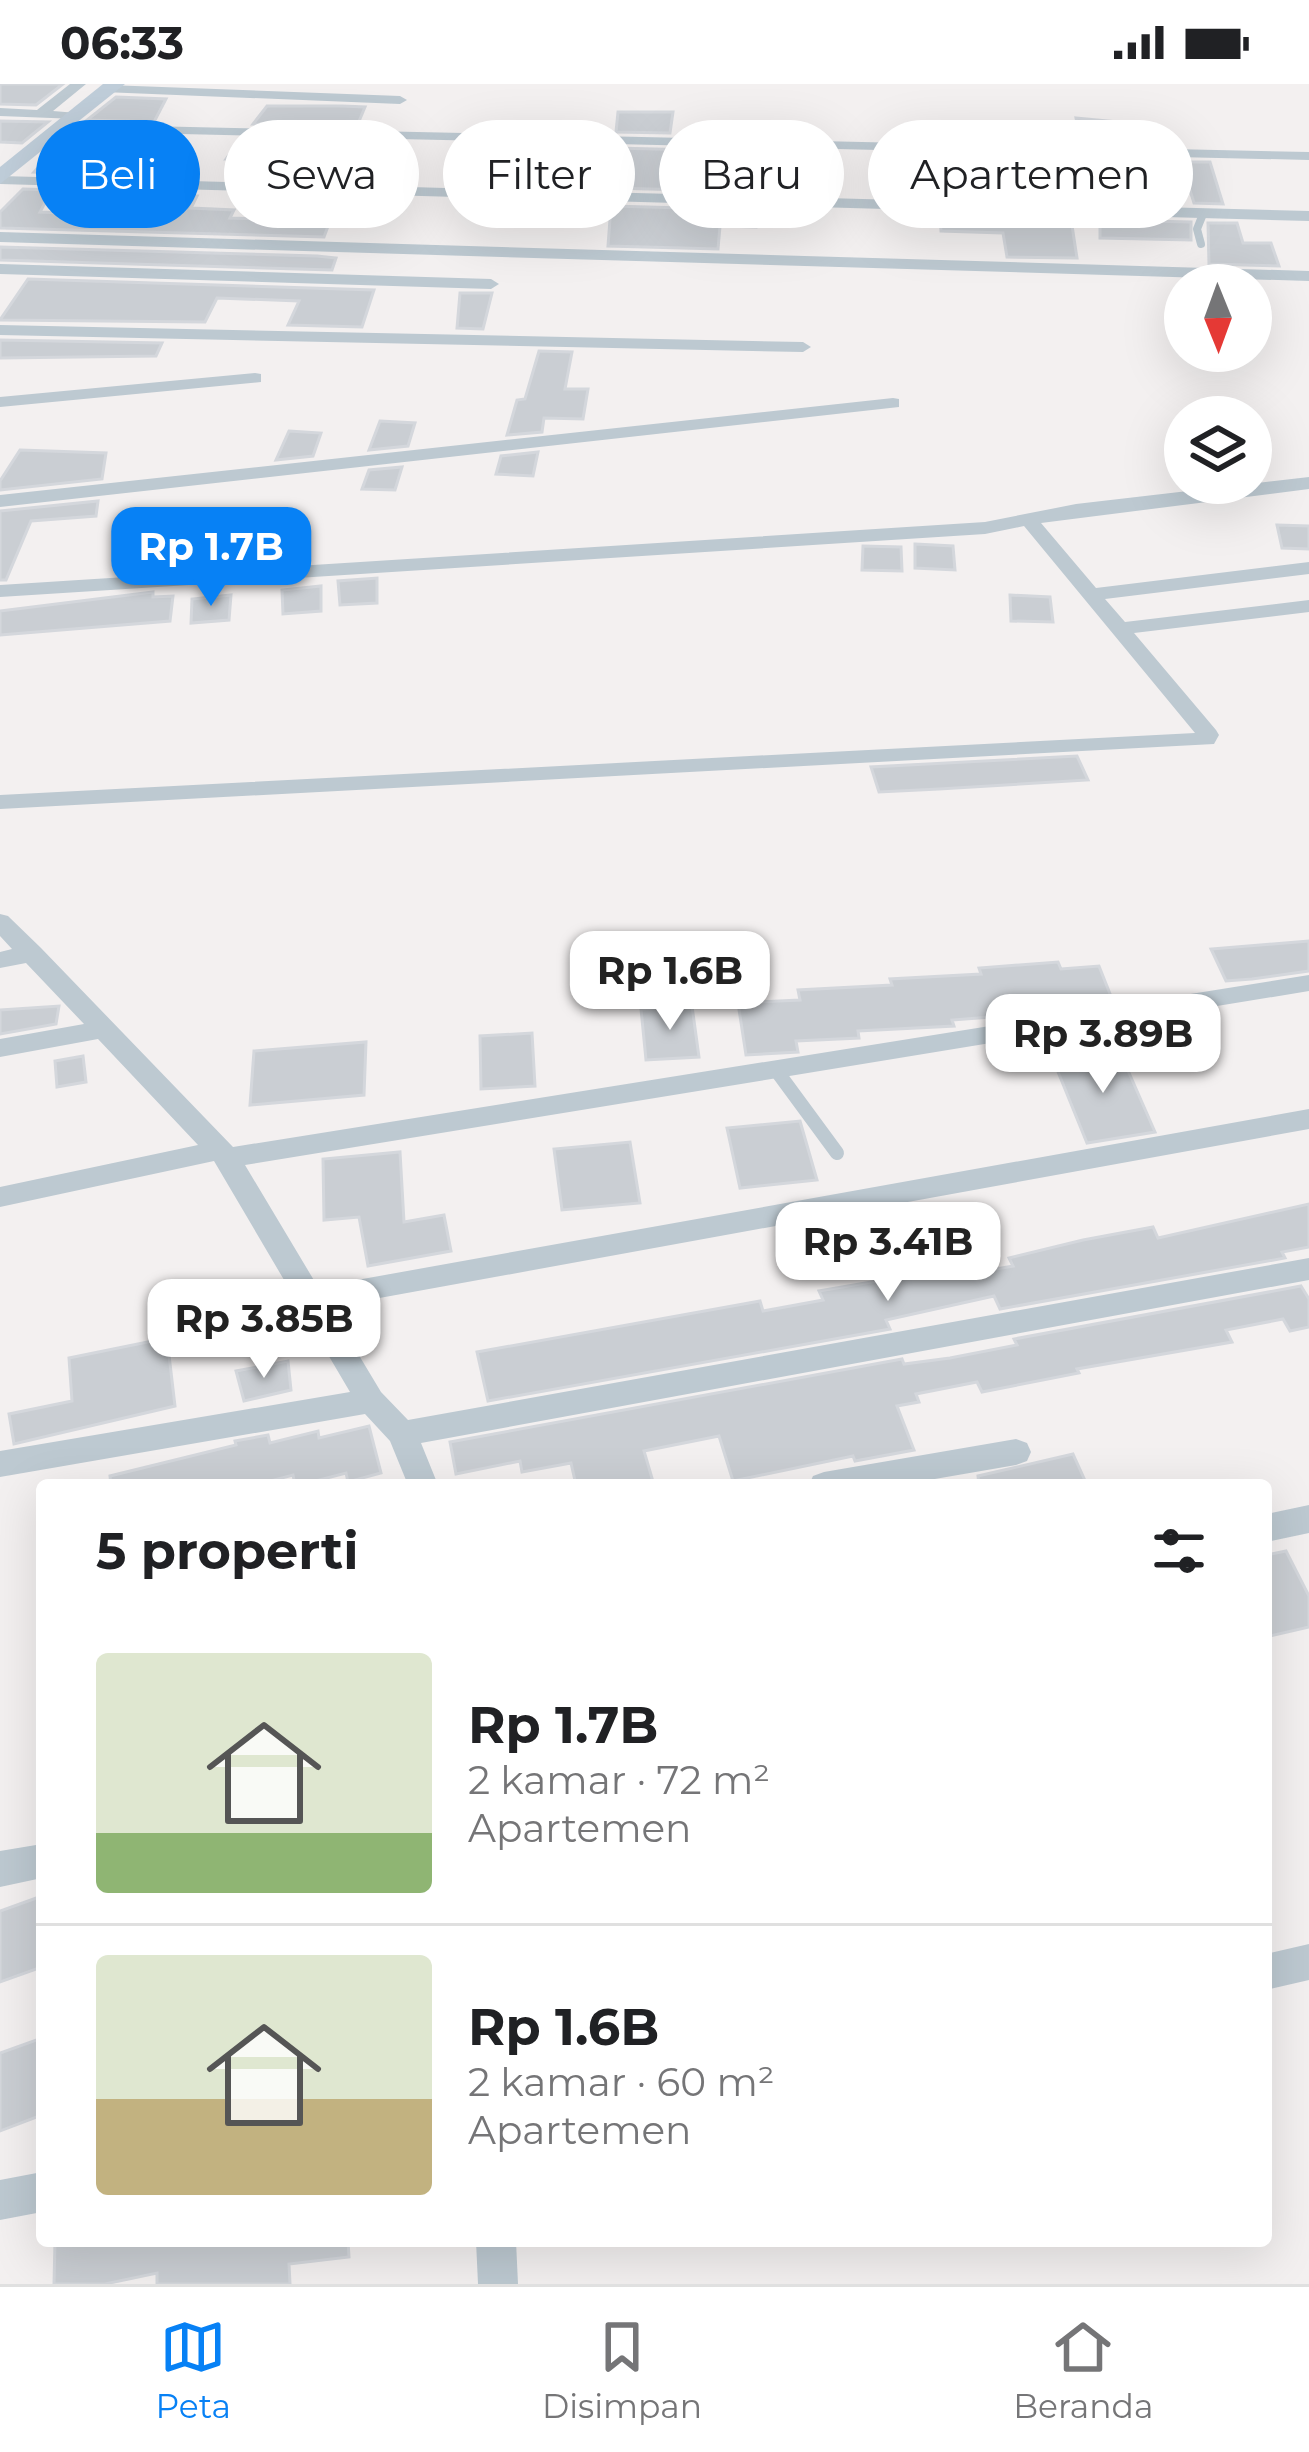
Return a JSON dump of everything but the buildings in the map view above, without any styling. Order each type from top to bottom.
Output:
[{"type":"street","points":[[40,114],[79,84]]},
{"type":"street","points":[[68,120],[112,87],[400,100]]},
{"type":"street","points":[[0,112],[59,120]]},
{"type":"street","points":[[200,126],[1309,156]]},
{"type":"street","points":[[0,179],[36,147]]},
{"type":"street","points":[[0,179],[1309,216]]},
{"type":"street","points":[[0,237],[1309,276]]},
{"type":"street","points":[[0,269],[491,284]]},
{"type":"street","points":[[0,330],[803,347]]},
{"type":"street","points":[[0,401],[255,378]]},
{"type":"street","points":[[0,500],[893,403]]},
{"type":"street","points":[[0,591],[936,531],[1309,483]]},
{"type":"street","points":[[0,802],[1206,739],[1208,735],[1028,519]]},
{"type":"street","points":[[1091,595],[1309,568]]},
{"type":"street","points":[[1117,629],[1309,606]]},
{"type":"street","points":[[0,922],[223,1154],[371,1401],[402,1434],[421,1479]]},
{"type":"street","points":[[0,960],[32,954]]},
{"type":"street","points":[[0,1197],[223,1154],[1309,983]]},
{"type":"street","points":[[0,1048],[106,1029]]},
{"type":"street","points":[[312,1299],[1309,1119]]},
{"type":"street","points":[[402,1434],[1309,1269]]},
{"type":"street","points":[[0,1464],[371,1401]]},
{"type":"street","points":[[859,1479],[1016,1452]]},
{"type":"street","points":[[1272,1527],[1309,1519]]},
{"type":"street","points":[[0,1869],[36,1863]]},
{"type":"street","points":[[1272,1971],[1309,1962]]},
{"type":"street","points":[[0,2200],[36,2193]]},
{"type":"street","points":[[496,2247],[498,2284]]},
{"type":"lane","points":[[1201,244],[1197,229],[1204,214]]},
{"type":"lane","points":[[776,1070],[837,1153]]}]
